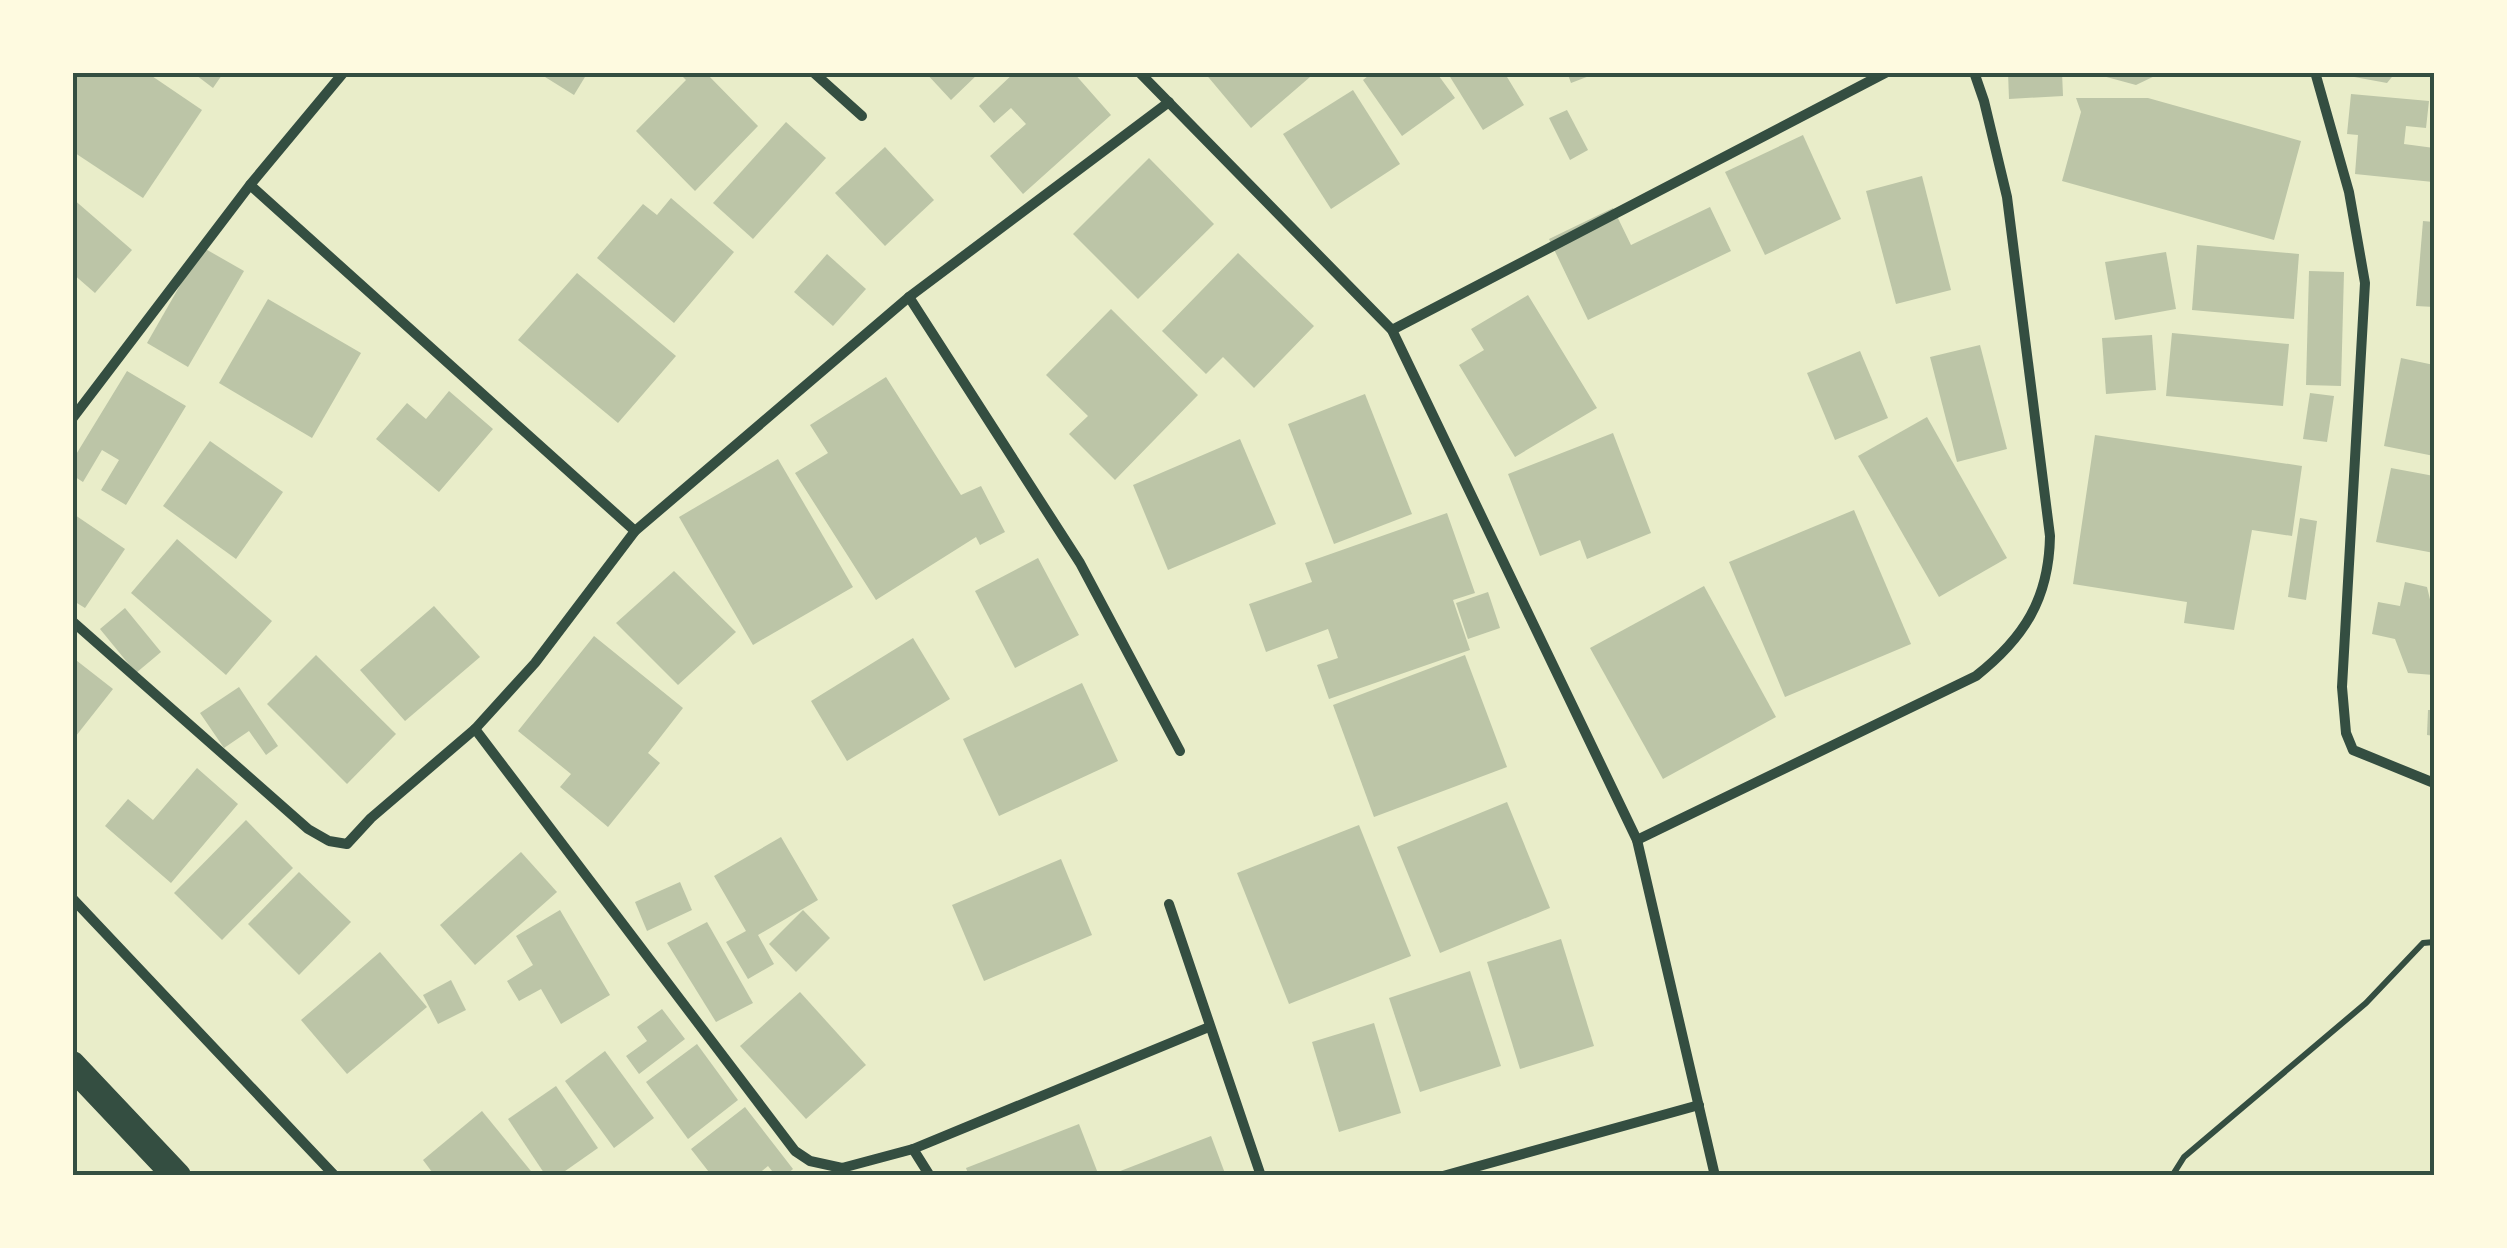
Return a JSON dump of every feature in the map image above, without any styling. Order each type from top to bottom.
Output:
[{"type":"highway","points":[[72,1065],[177,1176]]},
{"type":"street","points":[[72,419],[250,185],[344,72]]},
{"type":"street","points":[[813,72],[862,116]]},
{"type":"street","points":[[1138,72],[1392,330],[1638,840],[1715,1176]]},
{"type":"street","points":[[1392,330],[1887,72]]},
{"type":"street","points":[[1638,840],[1976,676],[2021,634],[2033,614],[2050,572],[2050,536],[2007,198],[1974,72]]},
{"type":"street","points":[[2315,72],[2349,192],[2365,283],[2342,687],[2346,733],[2358,753],[2434,783]]},
{"type":"street","points":[[72,621],[308,829],[342,846],[475,729],[535,662],[635,530],[910,297],[1169,102]]},
{"type":"street","points":[[250,185],[635,530]]},
{"type":"street","points":[[910,297],[1080,563],[1180,751]]},
{"type":"street","points":[[475,729],[794,1151],[821,1165],[842,1168],[913,1149],[1210,1027]]},
{"type":"street","points":[[72,898],[334,1176]]},
{"type":"street","points":[[1170,904],[1261,1176]]},
{"type":"street","points":[[1443,1176],[1699,1105]]},
{"type":"street","points":[[913,1149],[930,1176]]},
{"type":"path","points":[[2172,1176],[2184,1157],[2366,1003],[2423,942],[2434,942]]},
{"type":"building","points":[[72,72],[146,72],[202,110],[143,198],[72,151]]},
{"type":"building","points":[[192,72],[224,72],[213,88]]},
{"type":"building","points":[[537,72],[588,72],[574,95]]},
{"type":"building","points":[[678,72],[705,72],[758,126],[695,191],[636,131],[686,80]]},
{"type":"building","points":[[925,72],[980,72],[951,100]]},
{"type":"building","points":[[1015,72],[1073,72],[1111,115],[1023,194],[990,156],[1026,124],[1011,108],[994,123],[979,106]]},
{"type":"building","points":[[1204,72],[1306,72],[1310,77],[1251,128]]},
{"type":"building","points":[[1373,72],[1436,72],[1455,98],[1402,136],[1363,80]]},
{"type":"building","points":[[1447,72],[1504,72],[1524,105],[1483,130]]},
{"type":"building","points":[[1567,72],[1597,72],[1597,73],[1571,83]]},
{"type":"building","points":[[2008,72],[2062,72],[2063,96],[2009,99]]},
{"type":"building","points":[[2088,72],[2163,72],[2136,85]]},
{"type":"building","points":[[2327,72],[2396,72],[2387,83]]},
{"type":"building","points":[[1353,90],[1400,164],[1331,209],[1283,134]]},
{"type":"building","points":[[2351,94],[2429,101],[2426,128],[2406,126],[2404,144],[2434,148],[2433,182],[2355,174],[2358,135],[2347,134]]},
{"type":"building","points":[[2076,98],[2148,98],[2301,141],[2274,240],[2062,181],[2081,112]]},
{"type":"building","points":[[1567,110],[1588,150],[1570,160],[1549,118]]},
{"type":"building","points":[[786,122],[826,158],[753,239],[713,203]]},
{"type":"building","points":[[1803,135],[1841,219],[1765,255],[1725,172]]},
{"type":"building","points":[[885,147],[934,200],[885,246],[835,193]]},
{"type":"building","points":[[1149,158],[1214,224],[1138,299],[1073,234]]},
{"type":"building","points":[[1922,176],[1951,290],[1896,304],[1866,191]]},
{"type":"building","points":[[72,198],[132,250],[95,293],[72,273]]},
{"type":"building","points":[[671,198],[734,252],[674,323],[597,258],[643,204],[657,215]]},
{"type":"building","points":[[1710,207],[1731,251],[1588,320],[1549,239],[1613,208],[1631,245]]},
{"type":"building","points":[[2423,221],[2434,222],[2434,307],[2416,306]]},
{"type":"building","points":[[2197,245],[2299,254],[2294,319],[2192,310]]},
{"type":"building","points":[[202,247],[244,271],[188,367],[147,343]]},
{"type":"building","points":[[2166,252],[2176,309],[2115,320],[2105,262]]},
{"type":"building","points":[[1238,253],[1314,326],[1254,388],[1223,357],[1206,374],[1162,331]]},
{"type":"building","points":[[827,254],[866,289],[833,326],[794,292]]},
{"type":"building","points":[[2309,271],[2344,272],[2341,386],[2306,385]]},
{"type":"building","points":[[577,273],[676,356],[618,423],[518,340]]},
{"type":"building","points":[[1528,295],[1597,408],[1515,457],[1459,365],[1484,350],[1471,329]]},
{"type":"building","points":[[268,299],[361,353],[312,438],[219,383]]},
{"type":"building","points":[[1111,309],[1198,395],[1115,480],[1069,434],[1088,416],[1046,375]]},
{"type":"building","points":[[2172,333],[2289,344],[2283,406],[2166,396]]},
{"type":"building","points":[[2152,335],[2156,390],[2106,394],[2102,338]]},
{"type":"building","points":[[1980,345],[2007,449],[1957,462],[1930,357]]},
{"type":"building","points":[[1860,351],[1888,418],[1835,440],[1807,373]]},
{"type":"building","points":[[2401,358],[2434,365],[2434,456],[2384,446]]},
{"type":"building","points":[[127,371],[186,406],[126,505],[101,490],[119,460],[102,450],[83,482],[72,475],[72,461]]},
{"type":"building","points":[[886,377],[961,495],[981,486],[1005,532],[980,545],[976,537],[876,600],[795,473],[828,453],[810,425]]},
{"type":"building","points":[[449,391],[493,429],[439,492],[376,439],[407,403],[426,419]]},
{"type":"building","points":[[2310,393],[2334,396],[2327,442],[2303,439]]},
{"type":"building","points":[[1365,394],[1412,514],[1334,544],[1288,424]]},
{"type":"building","points":[[1927,417],[2007,558],[1939,597],[1858,456]]},
{"type":"building","points":[[1613,433],[1651,533],[1587,559],[1580,540],[1540,556],[1508,474]]},
{"type":"building","points":[[2095,435],[2302,466],[2292,536],[2252,530],[2234,630],[2184,623],[2187,602],[2073,584]]},
{"type":"building","points":[[1240,439],[1276,524],[1168,570],[1133,485]]},
{"type":"building","points":[[210,441],[283,492],[236,559],[163,506]]},
{"type":"building","points":[[778,459],[853,587],[753,645],[679,517]]},
{"type":"building","points":[[2391,468],[2434,476],[2434,553],[2376,542]]},
{"type":"building","points":[[1854,510],[1911,644],[1785,697],[1729,562]]},
{"type":"building","points":[[1447,513],[1475,593],[1453,600],[1470,650],[1329,699],[1317,665],[1338,658],[1328,629],[1266,652],[1249,604],[1312,582],[1305,563]]},
{"type":"building","points":[[75,515],[125,549],[85,608],[72,600]]},
{"type":"building","points":[[2300,518],[2317,521],[2306,600],[2288,597]]},
{"type":"building","points":[[177,539],[272,621],[226,675],[131,593]]},
{"type":"building","points":[[1038,558],[1079,635],[1015,668],[975,591]]},
{"type":"building","points":[[674,571],[736,632],[678,685],[616,623]]},
{"type":"building","points":[[2405,582],[2427,587],[2434,616],[2434,675],[2408,673],[2395,639],[2372,634],[2378,602],[2400,606]]},
{"type":"building","points":[[1704,586],[1776,717],[1663,779],[1590,648]]},
{"type":"building","points":[[1488,592],[1500,628],[1468,639],[1456,603]]},
{"type":"building","points":[[434,606],[480,657],[405,721],[360,670]]},
{"type":"building","points":[[125,608],[161,652],[136,673],[100,629]]},
{"type":"building","points":[[594,636],[683,708],[648,753],[660,763],[608,827],[560,787],[571,774],[518,731]]},
{"type":"building","points":[[913,638],[950,699],[847,761],[811,701]]},
{"type":"building","points":[[316,655],[396,734],[347,784],[267,704]]},
{"type":"building","points":[[1465,655],[1507,767],[1374,817],[1333,705]]},
{"type":"building","points":[[72,657],[113,689],[72,741]]},
{"type":"building","points":[[1082,683],[1118,761],[999,816],[963,739]]},
{"type":"building","points":[[239,687],[278,746],[266,755],[249,731],[224,748],[200,713]]},
{"type":"building","points":[[2428,710],[2434,710],[2434,736],[2427,735]]},
{"type":"building","points":[[197,768],[238,804],[171,883],[105,826],[128,799],[153,820]]},
{"type":"building","points":[[1507,802],[1550,908],[1440,953],[1397,847]]},
{"type":"building","points":[[246,820],[293,868],[222,940],[174,893]]},
{"type":"building","points":[[1359,825],[1411,956],[1289,1004],[1237,873]]},
{"type":"building","points":[[781,837],[818,900],[758,935],[774,964],[748,979],[726,942],[746,931],[714,876]]},
{"type":"building","points":[[521,852],[557,892],[475,965],[440,925]]},
{"type":"building","points":[[1061,859],[1092,935],[984,981],[952,905]]},
{"type":"building","points":[[299,872],[351,922],[299,975],[248,924]]},
{"type":"building","points":[[680,882],[692,910],[647,931],[635,902]]},
{"type":"building","points":[[560,910],[610,995],[561,1024],[541,989],[519,1001],[507,981],[533,965],[516,936]]},
{"type":"building","points":[[803,910],[830,938],[796,972],[769,944]]},
{"type":"building","points":[[707,922],[753,1003],[716,1022],[667,943]]},
{"type":"building","points":[[1561,939],[1594,1046],[1520,1069],[1487,962]]},
{"type":"building","points":[[380,952],[427,1007],[347,1074],[301,1020]]},
{"type":"building","points":[[1470,971],[1501,1066],[1420,1092],[1389,998]]},
{"type":"building","points":[[451,980],[466,1010],[438,1024],[423,995]]},
{"type":"building","points":[[800,992],[866,1065],[806,1119],[740,1046]]},
{"type":"building","points":[[662,1009],[685,1039],[639,1074],[626,1056],[647,1041],[637,1027]]},
{"type":"building","points":[[1374,1023],[1401,1113],[1339,1132],[1312,1042]]},
{"type":"building","points":[[697,1044],[738,1100],[688,1139],[646,1082]]},
{"type":"building","points":[[605,1051],[654,1118],[614,1148],[565,1081]]},
{"type":"building","points":[[556,1086],[598,1148],[558,1176],[546,1176],[508,1119]]},
{"type":"building","points":[[745,1107],[793,1169],[785,1176],[776,1176],[768,1166],[756,1176],[712,1176],[691,1149]]},
{"type":"building","points":[[482,1111],[535,1176],[435,1176],[423,1160]]},
{"type":"building","points":[[1079,1124],[1099,1176],[969,1176],[966,1168]]},
{"type":"building","points":[[1211,1136],[1226,1176],[1110,1176],[1110,1175]]}]
